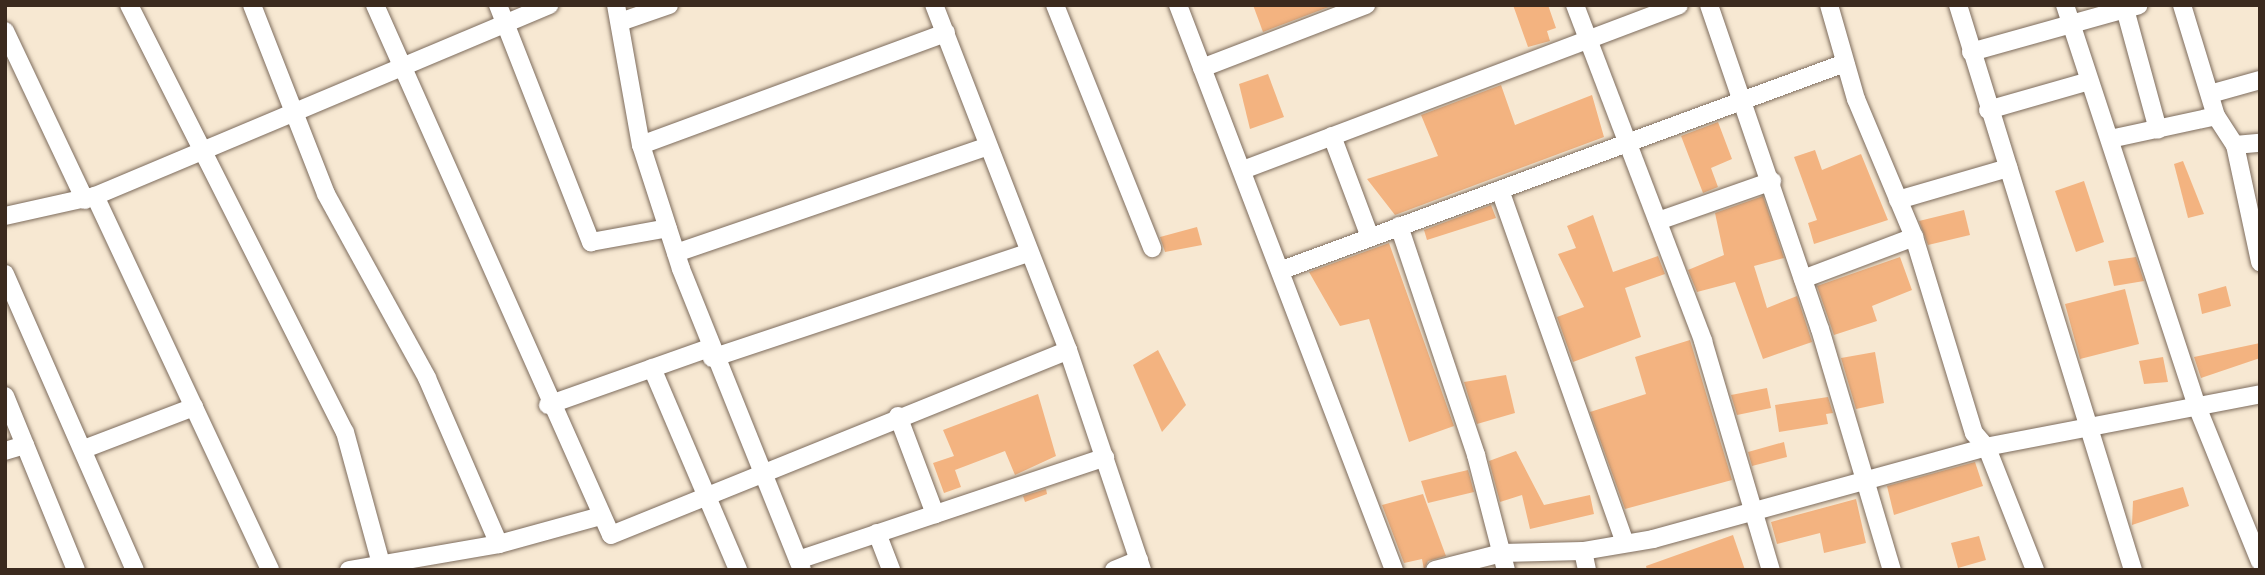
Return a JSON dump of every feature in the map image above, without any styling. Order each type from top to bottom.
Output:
[{"type":"street","points":[[129,5],[201,154],[345,432],[381,564]]},
{"type":"street","points":[[252,5],[326,194],[427,378],[499,544]]},
{"type":"street","points":[[376,5],[398,63],[548,405],[611,536],[760,470],[1068,350]]},
{"type":"street","points":[[5,216],[90,198],[201,154],[501,12],[549,5]]},
{"type":"street","points":[[669,5],[618,14],[641,145],[710,353],[800,567],[877,533],[1105,457]]},
{"type":"street","points":[[934,5],[1027,253],[1068,350],[1141,565],[1114,570]]},
{"type":"street","points":[[1055,5],[1152,248]]},
{"type":"street","points":[[1178,5],[1282,270],[1394,570]]},
{"type":"street","points":[[1202,68],[1366,5]]},
{"type":"street","points":[[1575,5],[1658,221],[1771,570]]},
{"type":"street","points":[[1243,170],[1679,5]]},
{"type":"street","points":[[1709,5],[1772,181],[1862,483],[1892,570]]},
{"type":"street","points":[[1829,5],[1845,62],[1914,237],[1974,433],[1986,447],[2035,570]]},
{"type":"street","points":[[1958,5],[2133,570]]},
{"type":"street","points":[[2065,5],[2196,404],[2260,562]]},
{"type":"street","points":[[2182,5],[2216,116],[2235,145],[2260,262]]},
{"type":"street","points":[[1971,52],[2132,7],[2158,130]]},
{"type":"street","points":[[501,12],[591,242],[668,228]]},
{"type":"street","points":[[5,31],[194,407],[270,570]]},
{"type":"street","points":[[641,145],[946,33]]},
{"type":"street","points":[[1282,270],[1845,62]]},
{"type":"street","points":[[2210,94],[2260,80]]},
{"type":"street","points":[[1989,110],[2089,81]]},
{"type":"street","points":[[2110,139],[2216,116]]},
{"type":"street","points":[[1332,136],[1370,237]]},
{"type":"street","points":[[2235,145],[2260,143]]},
{"type":"street","points":[[676,253],[986,147]]},
{"type":"street","points":[[1898,200],[2008,168]]},
{"type":"street","points":[[1658,221],[1772,181]]},
{"type":"street","points":[[1500,190],[1623,541]]},
{"type":"street","points":[[1399,226],[1504,561]]},
{"type":"street","points":[[1803,279],[1914,237]]},
{"type":"street","points":[[548,405],[652,368],[710,353],[1027,253]]},
{"type":"street","points":[[5,274],[135,570]]},
{"type":"street","points":[[652,368],[709,492],[738,570]]},
{"type":"street","points":[[1435,570],[1583,551],[1755,514],[1986,447],[2196,404],[2260,394]]},
{"type":"street","points":[[5,396],[76,570]]},
{"type":"street","points":[[84,449],[194,407]]},
{"type":"street","points":[[898,416],[935,514]]},
{"type":"street","points":[[5,451],[25,445]]},
{"type":"street","points":[[349,570],[381,564],[407,565],[499,544],[601,516]]},
{"type":"street","points":[[877,533],[891,570]]},
{"type":"street","points":[[1583,551],[1587,570]]},
{"type":"building","points":[[1253,5],[1334,5],[1263,32]]},
{"type":"building","points":[[1513,5],[1548,5],[1556,28],[1547,31],[1550,41],[1528,47]]},
{"type":"building","points":[[1268,74],[1284,117],[1250,129],[1239,84]]},
{"type":"building","points":[[1501,85],[1515,125],[1592,95],[1604,137],[1395,215],[1367,179],[1438,156],[1421,115]]},
{"type":"building","points":[[1718,122],[1732,159],[1711,168],[1718,187],[1703,193],[1681,136]]},
{"type":"building","points":[[1815,150],[1822,170],[1861,154],[1888,220],[1814,244],[1808,223],[1817,220],[1794,157]]},
{"type":"building","points":[[2183,161],[2204,214],[2188,218],[2174,164]]},
{"type":"building","points":[[2084,181],[2104,242],[2076,252],[2055,191]]},
{"type":"building","points":[[1763,196],[1784,258],[1754,266],[1767,308],[1797,296],[1812,342],[1763,359],[1735,282],[1697,292],[1688,270],[1724,255],[1715,213]]},
{"type":"building","points":[[1491,205],[1496,218],[1427,240],[1424,230]]},
{"type":"building","points":[[1964,210],[1970,235],[1928,245],[1919,221]]},
{"type":"building","points":[[1593,215],[1613,272],[1658,256],[1665,274],[1625,288],[1641,337],[1573,362],[1557,317],[1584,307],[1558,254],[1576,248],[1567,226]]},
{"type":"building","points":[[1197,227],[1202,245],[1165,252],[1160,237]]},
{"type":"building","points":[[1389,243],[1454,426],[1409,442],[1369,319],[1340,326],[1309,272]]},
{"type":"building","points":[[1900,257],[1912,290],[1872,306],[1877,321],[1834,335],[1817,286]]},
{"type":"building","points":[[2136,257],[2144,281],[2114,286],[2108,261]]},
{"type":"building","points":[[2226,286],[2231,306],[2202,314],[2198,294]]},
{"type":"building","points":[[2125,289],[2139,344],[2080,359],[2065,304]]},
{"type":"building","points":[[1690,340],[1732,480],[1625,509],[1590,412],[1646,394],[1635,357]]},
{"type":"building","points":[[2260,343],[2260,358],[2201,378],[2194,357]]},
{"type":"building","points":[[1158,350],[1186,405],[1162,432],[1133,365]]},
{"type":"building","points":[[1875,352],[1884,403],[1856,409],[1841,358]]},
{"type":"building","points":[[2163,357],[2168,382],[2144,384],[2139,361]]},
{"type":"building","points":[[1506,375],[1515,413],[1477,424],[1464,382]]},
{"type":"building","points":[[1767,388],[1771,408],[1737,415],[1731,395]]},
{"type":"building","points":[[1038,394],[1056,456],[1015,475],[1005,451],[955,470],[961,487],[944,493],[933,463],[954,456],[943,430]]},
{"type":"building","points":[[1828,397],[1833,413],[1826,414],[1828,424],[1779,432],[1775,405]]},
{"type":"building","points":[[1784,442],[1787,457],[1752,466],[1748,452]]},
{"type":"building","points":[[1516,451],[1544,505],[1590,495],[1594,514],[1530,529],[1522,495],[1500,502],[1489,461]]},
{"type":"building","points":[[1975,462],[1983,486],[1894,515],[1887,486]]},
{"type":"building","points":[[1468,470],[1474,492],[1428,503],[1421,481]]},
{"type":"building","points":[[2183,487],[2189,506],[2132,525],[2133,501]]},
{"type":"building","points":[[1046,489],[1047,494],[1025,502],[1023,496]]},
{"type":"building","points":[[1423,494],[1446,556],[1428,561],[1424,570],[1422,559],[1404,563],[1382,505]]},
{"type":"building","points":[[1856,499],[1866,543],[1824,553],[1820,533],[1777,544],[1771,522]]},
{"type":"building","points":[[1733,535],[1745,570],[1647,570],[1646,566]]},
{"type":"building","points":[[1979,536],[1986,560],[1958,568],[1951,543]]}]
